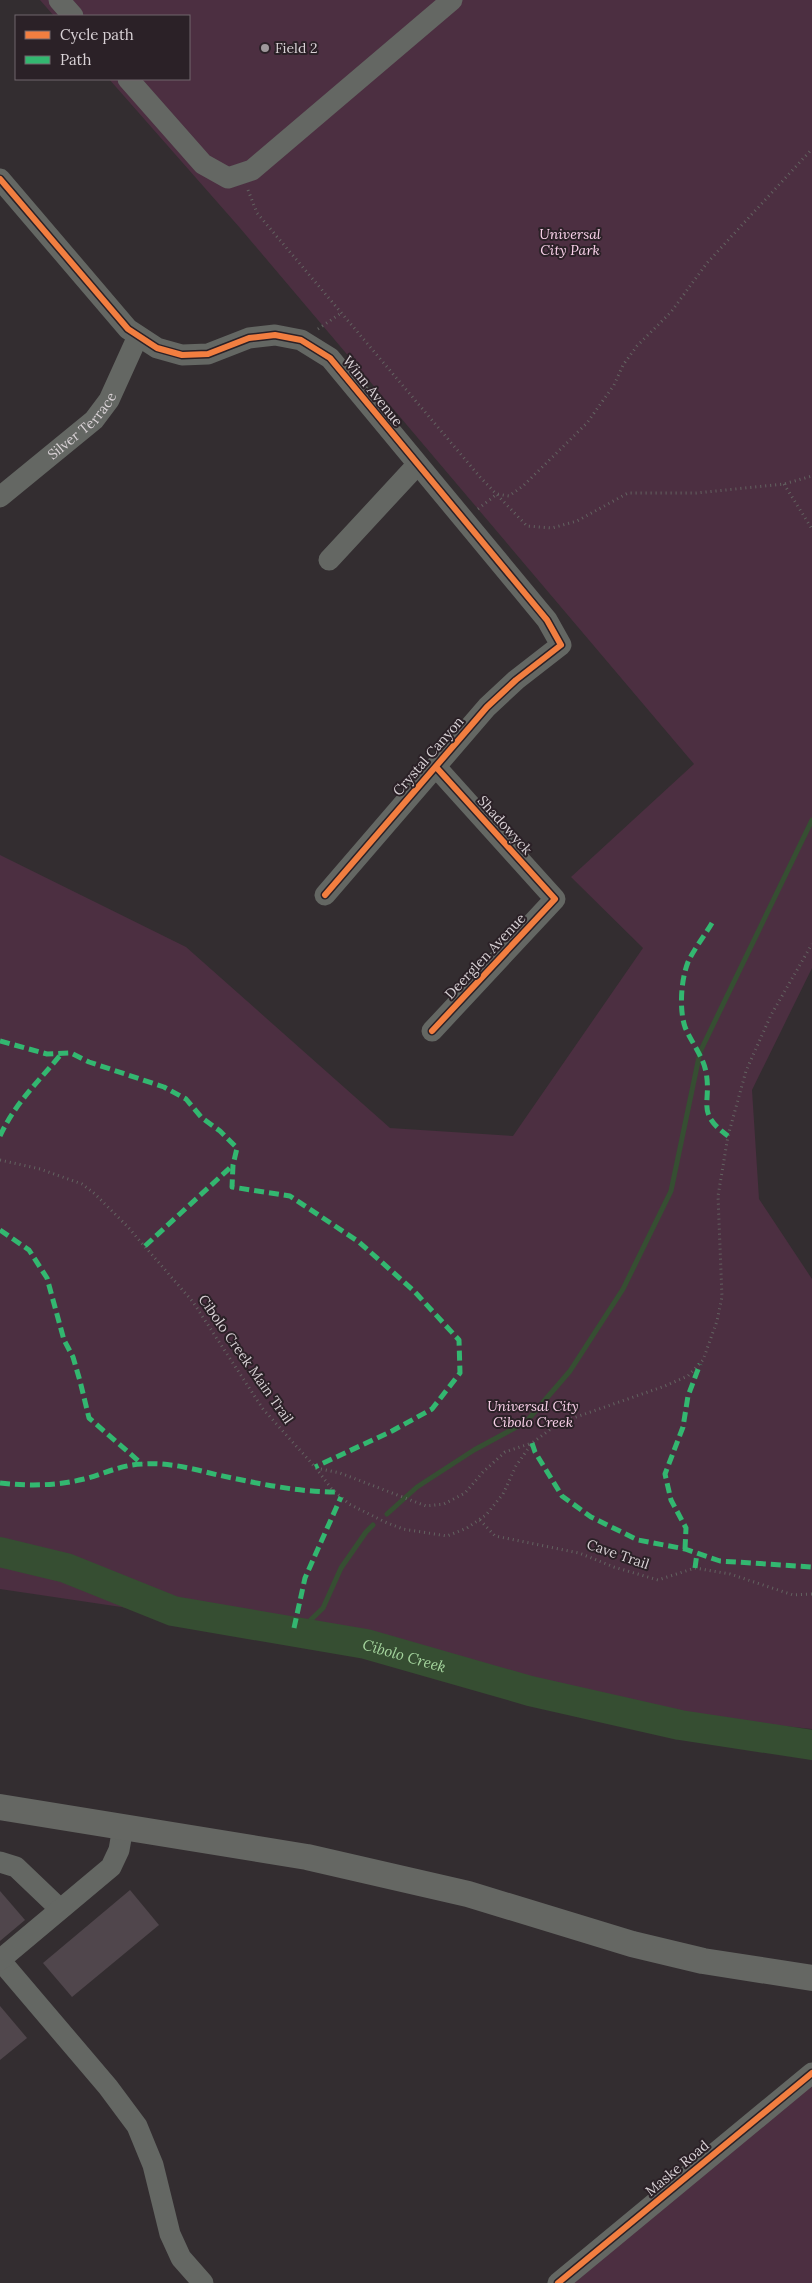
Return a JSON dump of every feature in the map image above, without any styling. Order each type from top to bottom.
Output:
[{"type":"main road","points":[[0,1807],[307,1857],[468,1894],[632,1944],[704,1961],[812,1978]]},
{"type":"street","points":[[59,0],[73,15]]},
{"type":"street","points":[[129,80],[203,164],[228,178],[252,170],[452,0]]},
{"type":"street","name":"Winn Avenue","points":[[0,178],[128,329],[157,348],[182,355],[208,354],[249,338],[275,335],[301,340],[330,358],[547,620],[561,645]]},
{"type":"street","name":"Silver Terrace","points":[[0,497],[94,420],[108,400],[138,336]]},
{"type":"street","points":[[329,560],[417,465]]},
{"type":"street","name":"Crystal Canyon","points":[[325,895],[501,694],[561,645]]},
{"type":"street","name":"Shadowyck","points":[[436,767],[555,899]]},
{"type":"street","name":"Deerglen Avenue","points":[[432,1031],[555,899]]},
{"type":"street","points":[[123,1827],[119,1850],[111,1867],[0,1960],[108,2087],[137,2126],[153,2165],[170,2234],[181,2258],[203,2283]]},
{"type":"street","points":[[0,1862],[16,1867],[60,1909]]},
{"type":"street","name":"Maske Road","points":[[558,2283],[812,2073]]},
{"type":"path","points":[[497,494],[509,496],[523,486],[587,423],[614,385],[623,365],[638,346],[671,312],[707,263],[812,148]]},
{"type":"path","points":[[239,174],[257,214],[480,477],[527,526],[552,528],[577,521],[628,493],[696,493],[784,484],[812,476]]},
{"type":"path","points":[[301,340],[341,313]]},
{"type":"path","points":[[784,484],[812,529]]},
{"type":"path","points":[[315,1467],[340,1473],[426,1506],[444,1504],[465,1493],[483,1472],[505,1452],[532,1443]]},
{"type":"green space","points":[[40,0],[812,0],[812,968],[752,1090],[759,1199],[812,1279],[812,1729],[509,1697],[297,1633],[0,1589],[0,855],[186,947],[390,1128],[513,1136],[643,948],[571,877],[694,764],[240,228],[110,80],[190,80],[190,15],[53,15]]},
{"type":"green space","points":[[812,2082],[812,2283],[574,2283]]},
{"type":"building","points":[[130,1890],[159,1925],[72,1997],[43,1963]]},
{"type":"building","points":[[0,1891],[25,1920],[0,1941]]},
{"type":"building","points":[[0,2006],[27,2038],[0,2060]]},
{"type":"waterway","points":[[387,1514],[417,1487],[474,1450],[526,1422],[570,1371],[623,1289],[671,1191],[700,1052],[812,820]]},
{"type":"waterway","points":[[297,1633],[323,1608],[341,1568],[373,1525]]},
{"type":"waterway","name":"Cibolo Creek","points":[[0,1552],[66,1568],[173,1611],[366,1644],[530,1691],[680,1725],[812,1745]]},
{"type":"marked path","points":[[712,923],[688,962],[682,986],[681,1003],[685,1027],[700,1055],[706,1072],[708,1114],[718,1128],[728,1136]]},
{"type":"marked path","points":[[0,1041],[47,1054],[71,1053],[89,1062],[164,1087],[186,1099],[202,1118],[220,1131],[237,1148],[233,1165],[232,1187],[290,1196],[359,1242],[414,1291],[459,1340],[460,1373],[432,1409],[392,1431],[315,1467]]},
{"type":"marked path","points":[[0,1136],[20,1102],[62,1053]]},
{"type":"marked path","points":[[145,1246],[233,1165]]},
{"type":"marked path","points":[[0,1230],[29,1250],[47,1278],[64,1340],[73,1357],[89,1418],[142,1464]]},
{"type":"marked path","points":[[685,1549],[686,1528],[671,1500],[665,1474],[683,1427],[688,1396],[700,1364]]},
{"type":"marked path","points":[[532,1443],[535,1452],[562,1496],[591,1517],[638,1540],[685,1549],[720,1561],[812,1567]]},
{"type":"marked path","points":[[0,1483],[32,1485],[63,1483],[84,1479],[126,1466],[162,1464],[181,1466],[276,1486],[335,1492]]},
{"type":"marked path","points":[[294,1628],[305,1578],[341,1497]]},
{"type":"marked path","points":[[695,1568],[697,1553]]},
{"type":"cycle path","points":[[0,179],[128,329],[157,348],[182,355],[208,354],[249,338],[275,335],[301,340],[330,358],[547,620],[561,645],[516,680],[487,707],[325,895]]},
{"type":"cycle path","points":[[432,1031],[555,899],[436,767]]},
{"type":"cycle path","points":[[558,2283],[812,2073]]},
{"type":"place","name":"Field 2","points":[[265,48]]},
{"type":"park label","name":"Universal City Park","points":[[570,242]]},
{"type":"park label","name":"Universal City Cibolo Creek","points":[[533,1414]]}]
